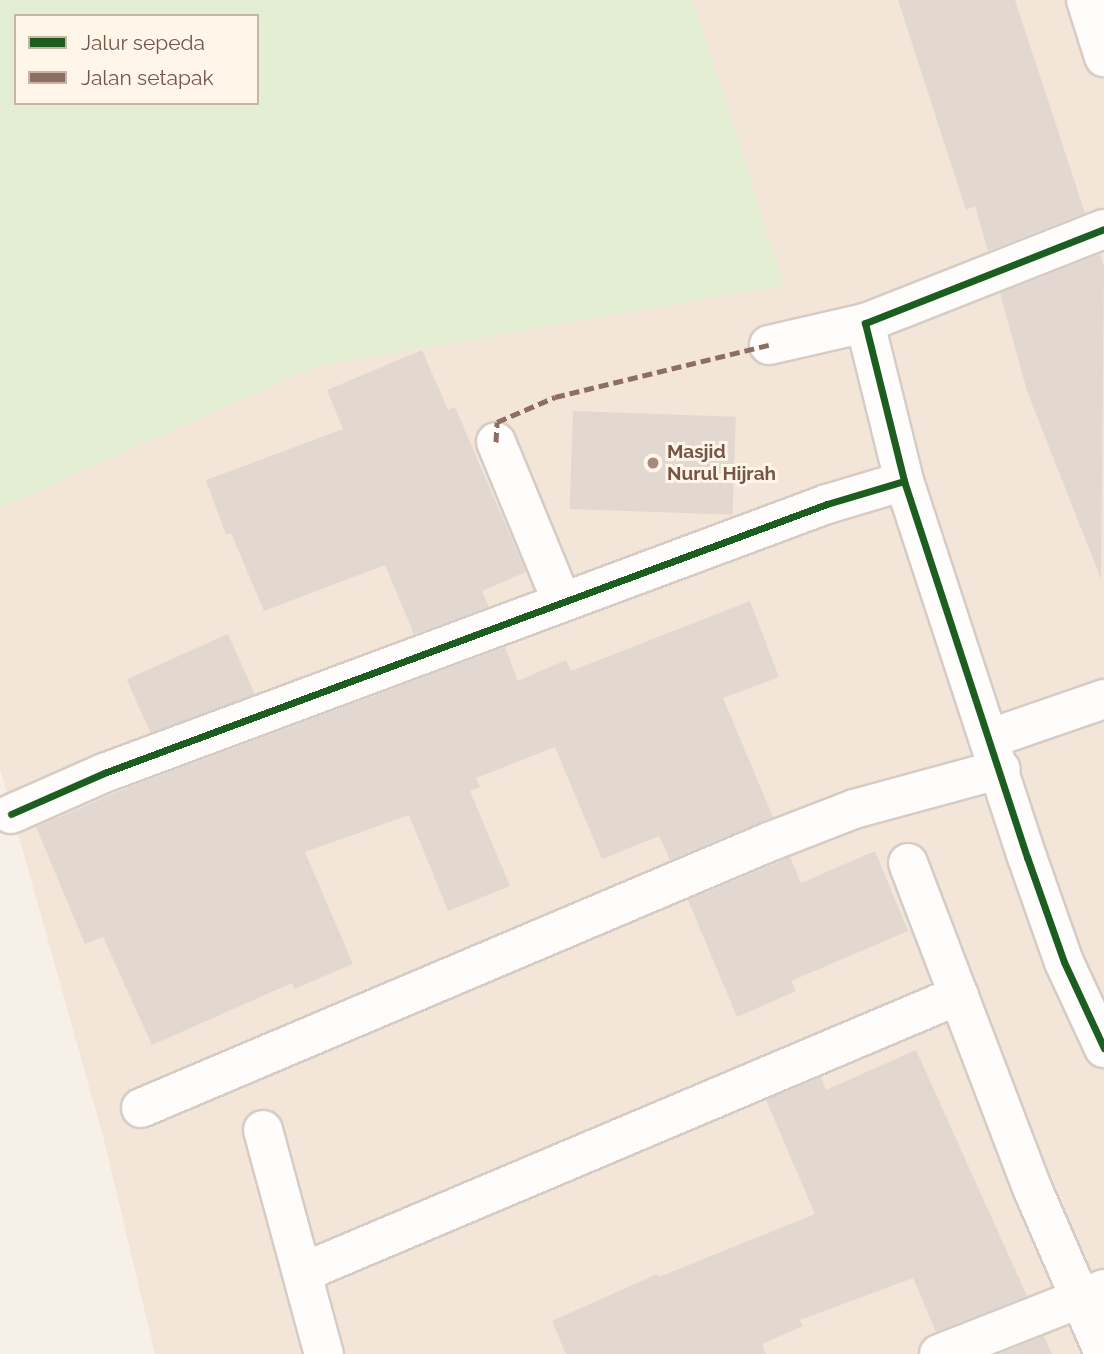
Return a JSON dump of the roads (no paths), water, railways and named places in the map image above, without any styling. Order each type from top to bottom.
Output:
[{"type":"street","points":[[1086,0],[1104,57]]},
{"type":"street","points":[[769,345],[848,326],[1104,229]]},
{"type":"street","points":[[848,326],[889,485],[1064,962],[1104,1048]]},
{"type":"street","points":[[496,442],[562,602]]},
{"type":"street","points":[[11,814],[104,773],[827,504],[889,485]]},
{"type":"street","points":[[141,1108],[769,842],[854,808],[929,787],[991,760],[1104,699]]},
{"type":"street","points":[[908,863],[959,995],[1092,1294],[1104,1353]]},
{"type":"street","points":[[304,1272],[959,995]]},
{"type":"street","points":[[263,1130],[304,1272],[324,1354]]},
{"type":"street","points":[[939,1354],[1092,1294]]},
{"type":"place","name":"Masjid Nurul Hijrah","points":[[653,463]]}]
